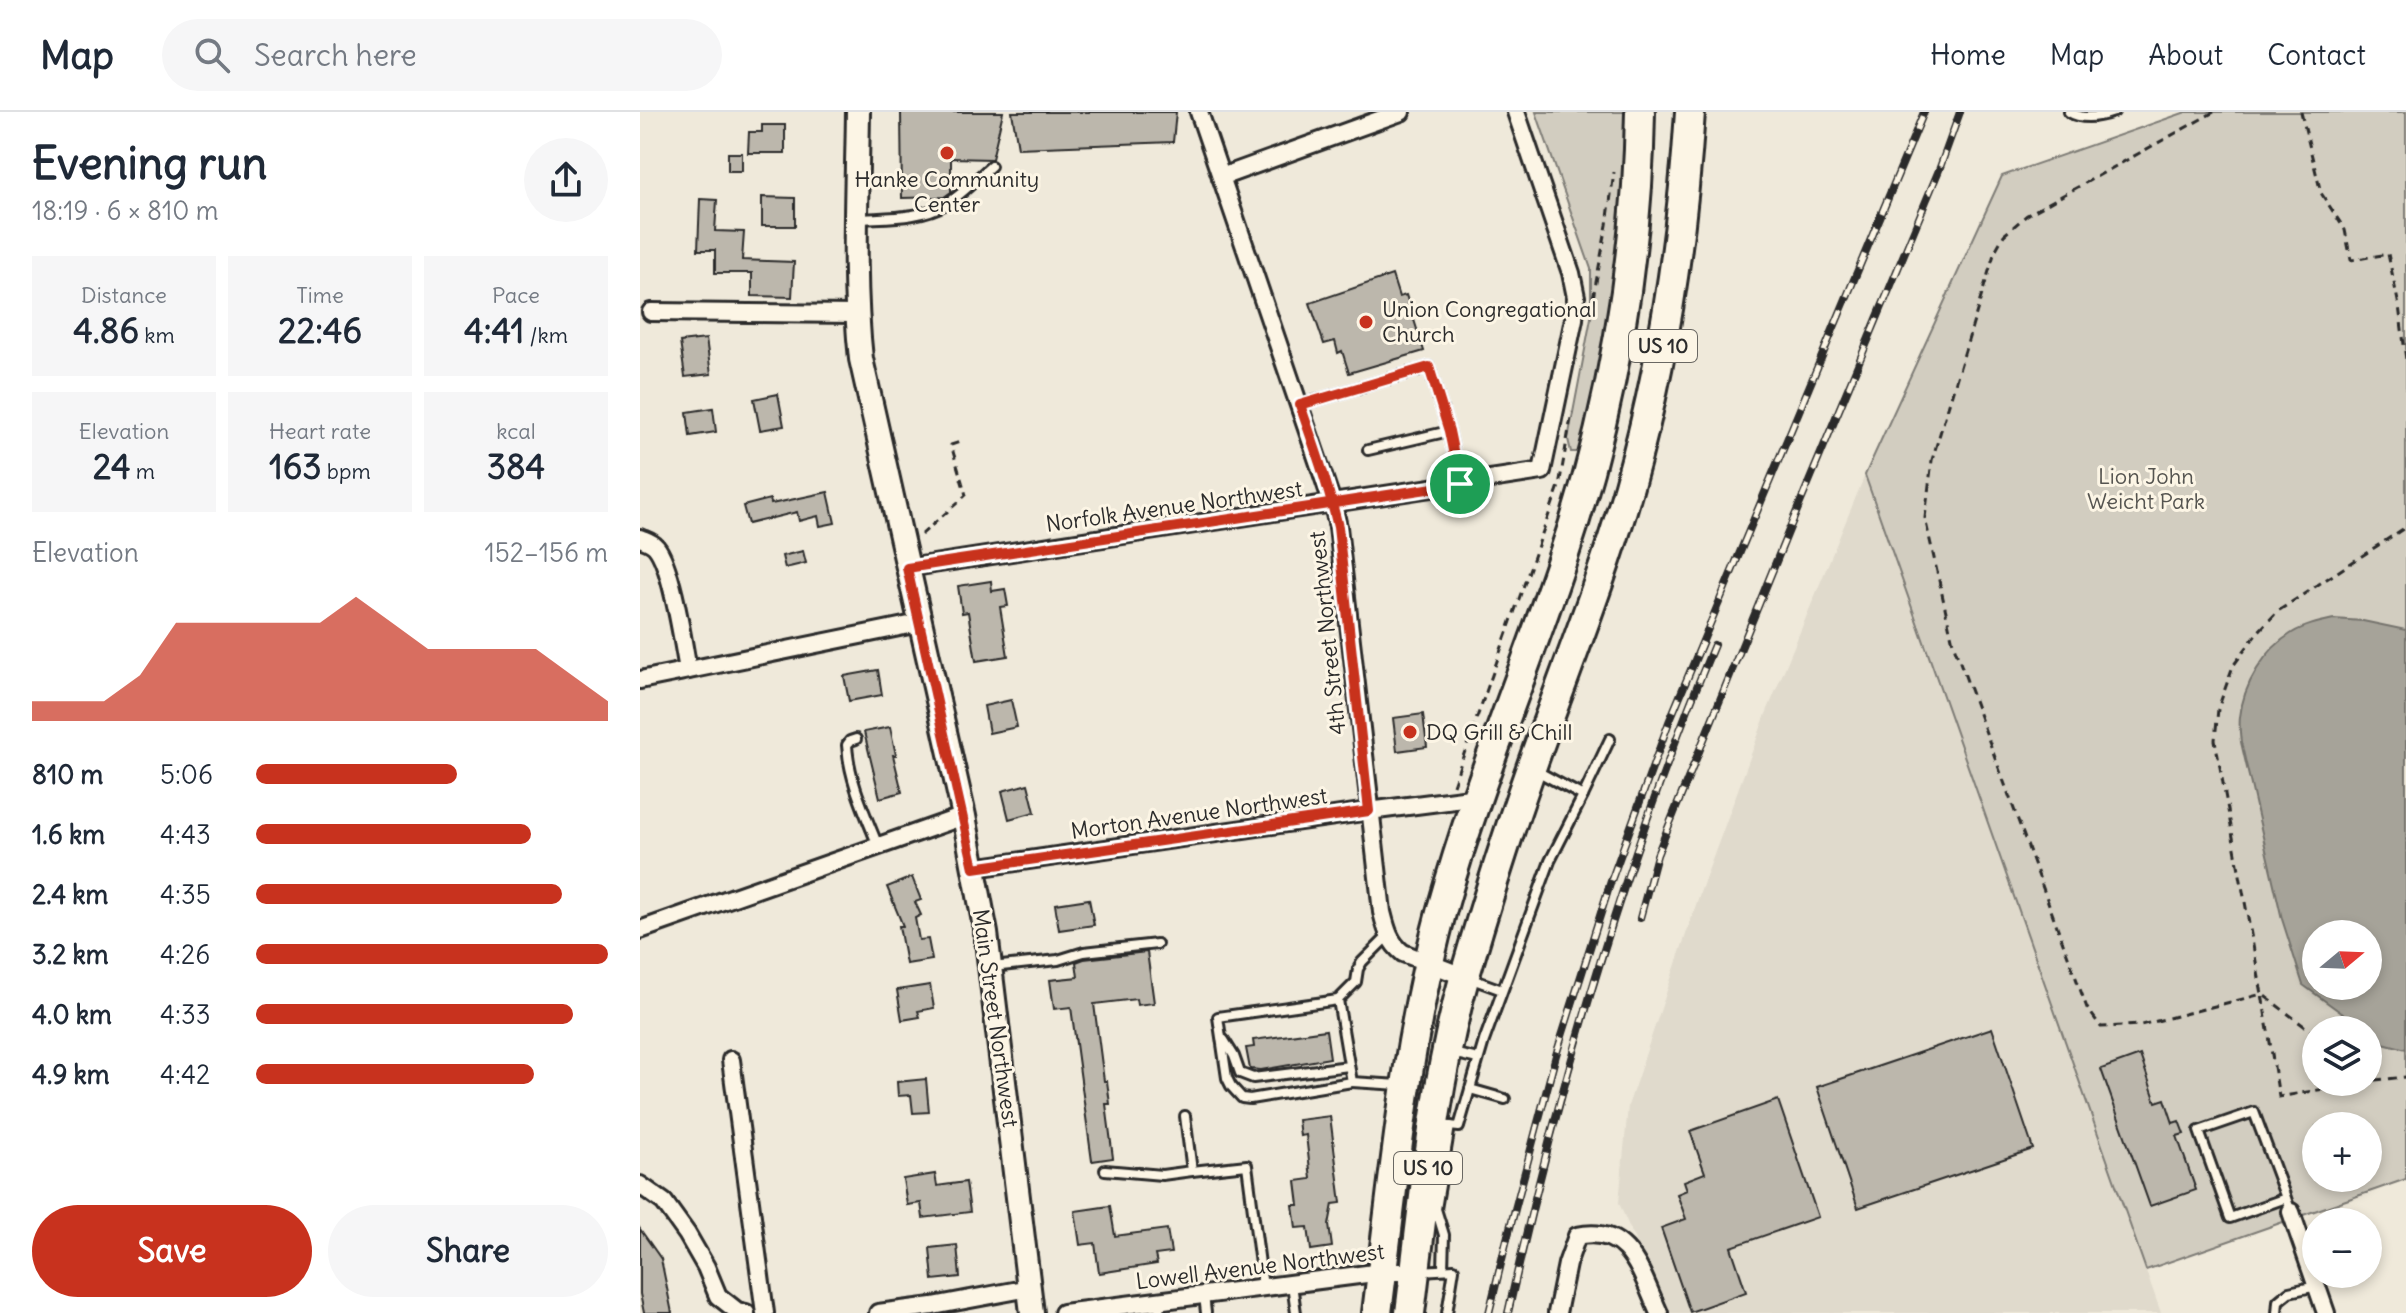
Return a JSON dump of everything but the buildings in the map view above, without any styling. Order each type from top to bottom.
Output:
[{"type":"highway","name":"US 10","points":[[1377,1313],[1405,1085],[1428,962],[1478,797],[1564,556],[1600,427],[1627,274],[1640,112]]},
{"type":"highway","name":"US 10","points":[[1410,1313],[1429,1270],[1448,1052],[1465,977],[1531,768],[1601,577],[1642,436],[1671,302],[1684,201],[1690,112]]},
{"type":"street","name":"Main Street Northwest","points":[[858,112],[857,314],[861,359],[974,868],[990,968],[1032,1313]]},
{"type":"street","name":"4th Street Northwest","points":[[1199,112],[1333,505],[1369,811],[1388,936]]},
{"type":"street","points":[[1221,177],[1401,112]]},
{"type":"street","name":"Norfolk Avenue Northwest","points":[[905,559],[1333,505],[1542,471],[1576,297],[1571,273],[1516,112]]},
{"type":"street","points":[[651,312],[857,314]]},
{"type":"street","points":[[640,538],[650,542],[662,556],[688,670]]},
{"type":"street","points":[[640,680],[919,623]]},
{"type":"street","name":"Morton Avenue Northwest","points":[[974,868],[1478,797]]},
{"type":"street","points":[[640,930],[964,816]]},
{"type":"street","points":[[1388,936],[1403,953],[1465,977]]},
{"type":"street","points":[[731,1060],[765,1313]]},
{"type":"street","points":[[640,1185],[664,1202],[687,1234],[718,1296],[737,1311],[746,1313]]},
{"type":"street","points":[[2288,1205],[2302,1244]]},
{"type":"street","points":[[1557,1313],[1567,1264],[1577,1236],[1592,1233],[1610,1236],[1628,1248],[1659,1313]]},
{"type":"street","name":"Lowell Avenue Northwest","points":[[1063,1313],[1159,1307],[1204,1295],[1382,1272],[1429,1270]]},
{"type":"street","points":[[878,1313],[1029,1288]]},
{"type":"street","points":[[2318,1288],[2326,1313]]},
{"type":"lane","points":[[2069,112],[2076,116],[2102,116],[2114,112]]},
{"type":"lane","points":[[857,219],[903,216],[933,210],[956,197],[991,166]]},
{"type":"lane","points":[[1300,405],[1429,367],[1449,431],[1460,484]]},
{"type":"lane","points":[[1368,450],[1449,431]]},
{"type":"lane","points":[[856,739],[847,745],[848,760],[878,847]]},
{"type":"lane","points":[[1442,1125],[1459,1127],[1478,1059],[1550,861],[1610,739]]},
{"type":"lane","points":[[1531,768],[1583,796]]},
{"type":"lane","points":[[1388,936],[1362,962],[1356,982],[1338,1000],[1218,1017],[1227,1078],[1242,1098],[1352,1082],[1405,1085]]},
{"type":"lane","points":[[990,968],[1058,960],[1084,952],[1157,944]]},
{"type":"lane","points":[[1465,977],[1502,990]]},
{"type":"lane","points":[[1338,1000],[1352,1082]]},
{"type":"lane","points":[[1221,1036],[1234,1056],[1240,1073],[1253,1078],[1349,1066]]},
{"type":"lane","points":[[1448,1052],[1478,1059]]},
{"type":"lane","points":[[1470,1089],[1505,1099]]},
{"type":"lane","points":[[2254,1112],[2288,1205],[2230,1218],[2199,1131],[2254,1112]]},
{"type":"lane","points":[[1185,1116],[1192,1171]]},
{"type":"lane","points":[[1105,1170],[1162,1175],[1247,1165],[1263,1287]]},
{"type":"lane","points":[[1429,1270],[1454,1269],[1447,1313]]},
{"type":"lane","points":[[1292,1283],[1296,1313]]},
{"type":"lane","points":[[2277,1313],[2278,1301],[2289,1292],[2308,1288]]},
{"type":"lane","points":[[1204,1295],[1206,1313]]},
{"type":"path","points":[[2214,112],[2027,215],[2004,235],[1995,251],[1932,460],[1925,518],[1953,643],[2087,1008],[2101,1027],[2141,1025],[2262,994]]},
{"type":"path","points":[[2301,112],[2321,193],[2345,230],[2351,260],[2388,254],[2406,360]]},
{"type":"path","points":[[2399,306],[2406,303]]},
{"type":"path","points":[[905,559],[966,495],[951,445],[963,441]]},
{"type":"path","points":[[2302,1093],[2279,1097],[2215,740],[2218,709],[2233,666],[2278,611],[2406,527]]},
{"type":"path","points":[[2262,994],[2302,1024]]},
{"type":"path","points":[[2382,1079],[2406,1077]]},
{"type":"shaded area","points":[[1865,475],[2161,1313],[1666,1313],[1619,1203],[1628,1106],[1701,890],[1766,714]]},
{"type":"shaded area","points":[[2334,619],[2363,621],[2406,630],[2406,1049],[2382,1042],[2382,1016],[2346,1016],[2324,1000],[2382,1000],[2382,920],[2302,920],[2302,982],[2282,919],[2241,742],[2240,723],[2246,693],[2264,658],[2282,640],[2307,626]]},
{"type":"green space","points":[[1536,112],[1632,112],[1619,269],[1582,452],[1571,452],[1568,439],[1591,318],[1591,269]]},
{"type":"green space","name":"Lion John Weicht Park","points":[[2186,112],[2406,112],[2406,1179],[2382,1187],[2382,1112],[2302,1112],[2302,1192],[2369,1192],[2323,1208],[2302,1208],[2302,1215],[2146,1270],[1865,475],[2002,176]]},
{"type":"railway","points":[[1489,1313],[1556,1055],[1611,881],[1669,722],[1924,112]]},
{"type":"railway","points":[[1640,918],[1657,855],[1939,170],[1960,112]]},
{"type":"railway","points":[[1508,1313],[1549,1143],[1596,974],[1651,808],[1714,645]]},
{"type":"place","name":"Hanke Community Center","points":[[947,153]]},
{"type":"place","name":"Union Congregational Church","points":[[1366,322]]},
{"type":"place","name":"DQ Grill & Chill","points":[[1410,732]]},
{"type":"route","points":[[1460,484],[1333,505],[907,568],[974,868],[1369,811],[1338,527],[1333,505],[1329,488],[1300,405],[1429,367],[1449,431],[1460,484]]}]
